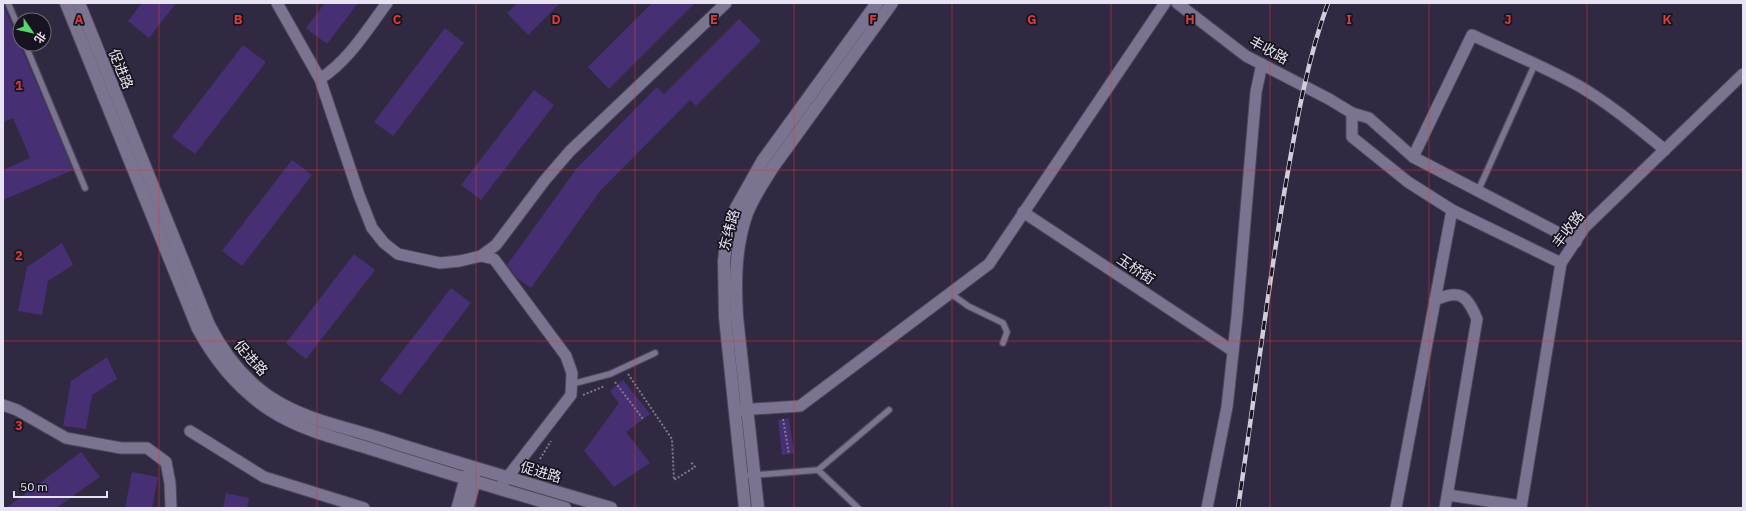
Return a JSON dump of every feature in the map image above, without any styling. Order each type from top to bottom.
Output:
[{"type":"main road","name":"促进路","points":[[66,3],[189,308],[210,351],[223,368],[252,398],[271,411],[307,428],[470,480],[565,508]]},
{"type":"main road","name":"促进路","points":[[79,3],[212,332],[245,377],[276,401],[292,409],[507,478],[611,508]]},
{"type":"main road","name":"东纬路","points":[[758,508],[748,475],[734,410],[723,287],[724,261],[728,235],[736,208],[763,160],[877,3]]},
{"type":"main road","name":"东纬路","points":[[745,508],[748,475],[747,409],[735,290],[736,262],[747,215],[758,192],[785,149],[892,3]]},
{"type":"street","points":[[277,3],[320,79],[359,195],[372,228],[384,243],[398,254],[422,260],[447,262],[460,261],[481,256],[496,244],[544,180],[570,151],[726,3]]},
{"type":"street","points":[[320,79],[334,70],[350,53],[387,3]]},
{"type":"street","points":[[734,410],[800,406],[989,264],[1165,3]]},
{"type":"street","name":"丰收路","points":[[1177,3],[1246,56],[1329,99],[1352,113],[1369,118],[1413,157],[1576,242]]},
{"type":"street","points":[[1413,157],[1472,35],[1535,64],[1580,87],[1620,114],[1665,150]]},
{"type":"street","points":[[1207,508],[1227,407],[1256,92],[1262,64]]},
{"type":"street","name":"丰收路","points":[[1521,507],[1562,263],[1586,227],[1743,74]]},
{"type":"street","points":[[1352,113],[1352,137],[1408,182],[1452,210],[1562,263]]},
{"type":"street","points":[[1396,508],[1452,210]]},
{"type":"street","name":"玉桥街","points":[[1023,212],[1233,351]]},
{"type":"street","points":[[481,256],[494,260],[566,356],[572,373],[571,395],[498,488]]},
{"type":"street","points":[[1435,300],[1447,294],[1462,296],[1470,302],[1477,319],[1445,508]]},
{"type":"street","points":[[3,405],[17,410],[66,438],[120,448],[147,448],[166,462],[170,483],[171,508]]},
{"type":"street","points":[[190,430],[264,477],[364,508]]},
{"type":"street","points":[[468,508],[470,480],[473,467]]},
{"type":"street","points":[[457,508],[470,480]]},
{"type":"street","points":[[1448,494],[1521,507]]},
{"type":"lane","points":[[8,3],[12,12]]},
{"type":"lane","points":[[28,52],[86,188]]},
{"type":"lane","points":[[1478,191],[1535,64]]},
{"type":"lane","points":[[950,293],[968,306],[1003,323],[1007,332],[1003,343]]},
{"type":"lane","points":[[572,384],[610,374],[655,353]]},
{"type":"lane","points":[[748,475],[818,470],[889,410]]},
{"type":"lane","points":[[818,470],[858,508]]},
{"type":"path","points":[[581,398],[585,393],[615,382],[628,374],[672,439],[674,480],[695,467],[691,462]]},
{"type":"path","points":[[615,382],[643,419]]},
{"type":"path","points":[[783,419],[789,454]]},
{"type":"path","points":[[540,459],[552,440]]},
{"type":"building","points":[[142,3],[176,3],[149,38],[128,21]]},
{"type":"building","points":[[325,3],[358,3],[327,44],[306,28]]},
{"type":"building","points":[[517,3],[560,3],[528,35],[507,13]]},
{"type":"building","points":[[652,3],[695,3],[609,89],[588,67]]},
{"type":"building","points":[[3,4],[12,25],[12,52],[23,52],[73,170],[3,200],[3,170],[30,158],[13,118],[3,122]]},
{"type":"building","points":[[739,19],[761,41],[696,106],[690,100],[600,191],[531,288],[517,278],[507,265],[577,168],[657,87],[664,94]]},
{"type":"building","points":[[445,28],[464,43],[393,136],[374,122]]},
{"type":"building","points":[[243,45],[266,62],[195,154],[172,137]]},
{"type":"building","points":[[534,90],[554,105],[481,200],[461,185]]},
{"type":"building","points":[[292,160],[312,175],[242,266],[222,251]]},
{"type":"building","points":[[62,243],[73,265],[48,281],[42,315],[18,311],[27,267]]},
{"type":"building","points":[[354,254],[375,270],[306,359],[286,343]]},
{"type":"building","points":[[451,288],[471,303],[400,395],[380,380]]},
{"type":"building","points":[[107,357],[117,379],[92,395],[86,429],[63,426],[71,381]]},
{"type":"building","points":[[623,380],[650,414],[626,432],[650,463],[614,487],[584,451],[619,403],[610,391]]},
{"type":"building","points":[[789,418],[794,453],[782,455],[778,420]]},
{"type":"building","points":[[81,452],[100,477],[56,508],[6,508]]},
{"type":"building","points":[[132,472],[158,477],[152,508],[125,508]]},
{"type":"building","points":[[226,493],[249,498],[247,508],[223,508]]},
{"type":"railway","points":[[1238,508],[1272,268],[1289,165],[1308,72],[1320,26],[1328,3]]}]
